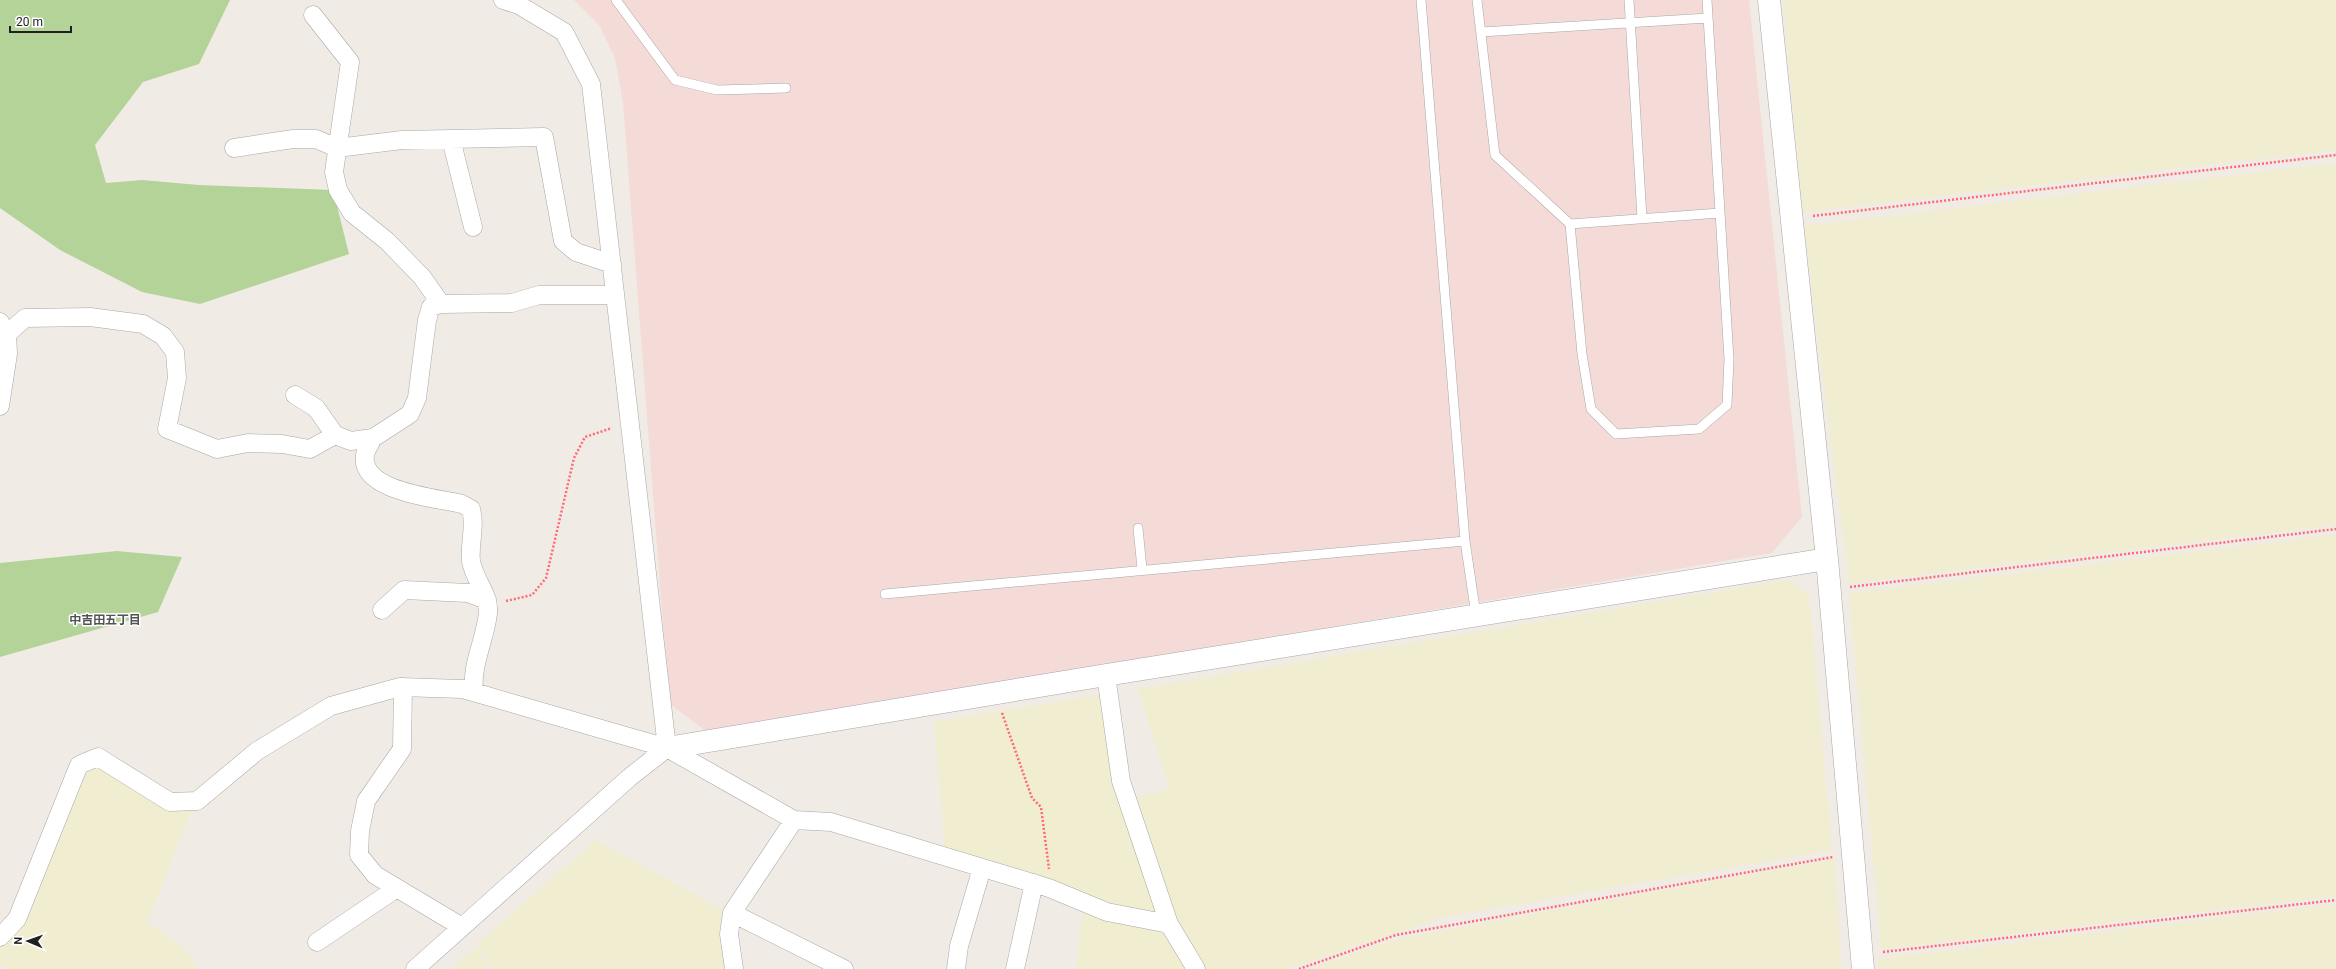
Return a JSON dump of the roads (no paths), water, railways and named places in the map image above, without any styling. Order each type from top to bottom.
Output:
[{"type":"street","points":[[503,0],[519,5],[564,32],[591,84],[668,748]]},
{"type":"street","points":[[1769,0],[1829,589],[1863,962]]},
{"type":"street","points":[[313,15],[350,62],[334,172],[338,190],[352,213],[387,241],[422,277],[441,304]]},
{"type":"street","points":[[234,148],[293,139],[316,139],[337,148],[402,140],[544,137],[563,240],[576,252],[612,264]]},
{"type":"street","points":[[451,139],[473,227]]},
{"type":"street","points":[[294,395],[316,408],[335,435],[351,441],[373,438],[410,414],[417,398],[427,320],[431,307],[441,304],[512,303],[538,295],[615,295]]},
{"type":"street","points":[[0,406],[8,354],[4,328],[25,318],[90,317],[143,324],[163,336],[176,352],[177,378],[167,429],[217,449],[248,443],[282,444],[310,449],[335,435]]},
{"type":"street","points":[[373,438],[365,455],[368,469],[376,482],[392,489],[462,504],[471,509],[474,521],[471,560],[487,600],[488,614],[472,676],[474,692]]},
{"type":"street","points":[[415,969],[630,776],[668,748],[1106,675],[1826,559]]},
{"type":"street","points":[[382,610],[404,590],[468,593],[487,600]]},
{"type":"street","points":[[1106,675],[1121,781],[1169,924],[1196,969]]},
{"type":"street","points":[[403,687],[402,749],[366,801],[360,831],[359,855],[375,875],[462,927]]},
{"type":"street","points":[[0,937],[17,919],[79,765],[98,757],[170,802],[197,801],[257,751],[331,706],[403,687],[463,689],[668,748],[794,820],[831,822],[1040,885],[1107,912],[1169,924]]},
{"type":"street","points":[[734,969],[728,934],[732,913],[794,820]]},
{"type":"street","points":[[956,969],[959,946],[982,868]]},
{"type":"street","points":[[1015,969],[1040,885]]},
{"type":"street","points":[[318,942],[397,888]]},
{"type":"street","points":[[732,913],[844,969]]},
{"type":"lane","points":[[616,0],[675,80],[717,90],[786,88]]},
{"type":"lane","points":[[1421,0],[1465,541],[1476,615]]},
{"type":"lane","points":[[1478,0],[1480,32],[1495,155],[1570,224],[1582,354],[1591,409],[1616,434],[1699,429],[1727,405],[1729,359],[1707,0]]},
{"type":"lane","points":[[1629,0],[1642,218]]},
{"type":"lane","points":[[1480,32],[1708,18]]},
{"type":"lane","points":[[1570,224],[1720,213]]},
{"type":"lane","points":[[1138,528],[1142,569]]},
{"type":"lane","points":[[885,594],[1142,569],[1465,541]]},
{"type":"district","name":"中吉田五丁目","points":[[105,620]]}]
